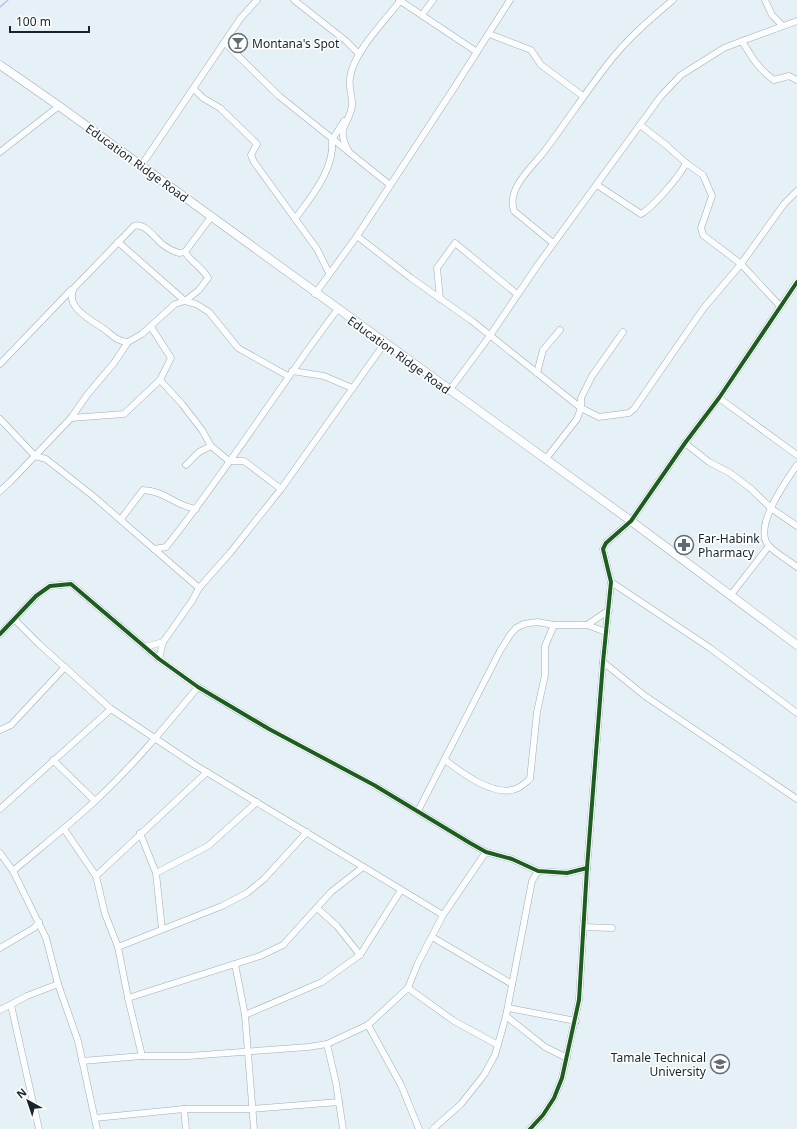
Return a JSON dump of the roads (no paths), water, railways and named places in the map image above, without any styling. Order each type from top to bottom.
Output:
[{"type":"main road","name":"Education Ridge Road","points":[[0,66],[59,106],[337,310],[631,521],[797,645]]},
{"type":"street","points":[[141,166],[244,14],[257,0]]},
{"type":"street","points":[[294,0],[346,41],[359,54]]},
{"type":"street","points":[[422,15],[433,0]]},
{"type":"street","points":[[315,294],[390,185],[510,0]]},
{"type":"street","points":[[553,243],[514,211],[512,196],[528,171],[545,151],[608,63],[643,25],[673,0]]},
{"type":"street","points":[[765,0],[772,15],[782,25]]},
{"type":"street","points":[[350,154],[342,137],[352,103],[349,79],[359,54],[400,1],[477,52]]},
{"type":"street","points":[[449,391],[489,337],[553,243],[661,96],[681,75],[724,48],[797,20]]},
{"type":"street","points":[[489,34],[531,50],[541,65],[583,96]]},
{"type":"street","points":[[742,41],[761,70],[774,80],[788,76],[797,80]]},
{"type":"street","points":[[225,43],[279,96],[390,185]]},
{"type":"street","points":[[194,89],[203,98],[220,108],[255,141],[257,146],[252,151],[251,155],[316,249],[329,273]]},
{"type":"street","points":[[0,152],[59,106]]},
{"type":"street","points":[[295,219],[318,186],[333,151],[332,140],[339,126],[346,120]]},
{"type":"street","points":[[640,125],[703,175],[712,196],[701,228],[703,235],[741,264],[780,306]]},
{"type":"street","points":[[597,185],[641,214],[670,186],[682,171],[686,163]]},
{"type":"street","points":[[356,236],[472,321],[489,337],[582,408],[599,417],[629,413],[634,409],[703,309],[741,264],[784,204],[797,191]]},
{"type":"street","points":[[0,364],[118,242],[137,225],[148,230],[162,245],[179,253],[185,252],[211,217]]},
{"type":"street","points":[[118,242],[185,302]]},
{"type":"street","points":[[440,299],[437,268],[455,243],[517,294]]},
{"type":"street","points":[[185,252],[188,258],[204,272],[208,278],[199,290],[185,302]]},
{"type":"street","points":[[530,1129],[543,1115],[554,1098],[567,1058],[580,1000],[582,927],[603,662],[611,582],[603,549],[606,543],[631,521],[685,443],[719,398],[797,282]]},
{"type":"street","points":[[74,288],[71,299],[85,318],[103,328],[120,341],[128,342]]},
{"type":"street","points":[[0,491],[71,418],[87,395],[107,373],[128,342],[151,327],[167,309],[175,304],[185,302],[196,304],[209,312],[238,348],[290,374],[324,376],[352,388]]},
{"type":"street","points":[[154,549],[166,547],[196,509],[290,374],[337,310]]},
{"type":"street","points":[[71,418],[124,414],[160,380],[171,358],[151,327]]},
{"type":"street","points":[[537,373],[543,350],[560,330]]},
{"type":"street","points":[[544,460],[577,419],[582,408],[581,398],[592,376],[623,332]]},
{"type":"street","points":[[160,659],[163,642],[192,601],[199,588],[230,553],[281,489],[384,344]]},
{"type":"street","points":[[160,380],[186,409],[202,430],[211,446],[229,461],[244,461],[281,489]]},
{"type":"street","points":[[719,398],[797,455]]},
{"type":"street","points":[[0,419],[35,456],[46,459],[121,519],[199,588]]},
{"type":"street","points":[[685,443],[709,462],[730,473],[750,488],[772,509],[797,526]]},
{"type":"street","points":[[186,465],[199,452],[211,446]]},
{"type":"street","points":[[797,465],[776,497],[766,525],[765,533],[768,546],[797,567]]},
{"type":"street","points":[[121,519],[143,490],[160,492],[185,508],[196,509]]},
{"type":"street","points":[[730,596],[768,546]]},
{"type":"street","points":[[611,582],[710,648],[797,713]]},
{"type":"street","points":[[0,634],[15,620],[36,596],[50,586],[71,584],[145,648],[198,687],[269,729],[374,785],[486,852],[512,859],[538,871],[567,874],[587,868]]},
{"type":"street","points":[[588,626],[609,610]]},
{"type":"street","points":[[15,620],[39,644],[112,709],[207,772],[443,915]]},
{"type":"street","points":[[418,811],[510,635],[516,628],[524,624],[537,622],[554,625],[588,626],[606,632]]},
{"type":"street","points":[[446,760],[470,778],[492,788],[508,790],[518,789],[530,778],[537,712],[545,675],[545,646],[554,625]]},
{"type":"street","points":[[145,648],[163,642]]},
{"type":"street","points":[[603,662],[644,696],[797,799]]},
{"type":"street","points":[[0,730],[11,725],[66,667]]},
{"type":"street","points":[[13,871],[95,801],[156,738],[198,687]]},
{"type":"street","points":[[0,809],[53,760],[112,709]]},
{"type":"street","points":[[53,760],[95,801]]},
{"type":"street","points":[[96,876],[140,833],[207,772]]},
{"type":"street","points":[[156,874],[208,846],[257,802]]},
{"type":"street","points":[[64,829],[96,876],[105,914],[118,947],[128,998],[142,1056]]},
{"type":"street","points":[[118,947],[222,906],[247,893],[264,879],[307,832]]},
{"type":"street","points":[[140,833],[156,874],[162,929]]},
{"type":"street","points":[[82,1061],[142,1056],[188,1056],[308,1048],[328,1044],[368,1025],[408,988],[443,915],[486,852]]},
{"type":"street","points":[[0,853],[13,871],[39,922],[54,962],[58,984],[74,1025],[97,1129]]},
{"type":"street","points":[[128,998],[260,956],[283,945],[331,892],[363,867]]},
{"type":"street","points":[[433,1129],[461,1104],[484,1075],[495,1054],[508,1008],[532,881],[538,871]]},
{"type":"street","points":[[245,1015],[322,982],[360,955],[402,890]]},
{"type":"street","points":[[317,908],[337,926],[360,955]]},
{"type":"street","points":[[0,948],[34,928],[39,922]]},
{"type":"street","points":[[582,927],[612,928]]},
{"type":"street","points":[[432,937],[512,984]]},
{"type":"street","points":[[236,964],[245,1015],[254,1129]]},
{"type":"street","points":[[0,1010],[27,996],[58,984]]},
{"type":"street","points":[[408,988],[454,1022],[498,1045]]},
{"type":"street","points":[[11,1005],[39,1129]]},
{"type":"street","points":[[508,1008],[576,1022]]},
{"type":"street","points":[[506,1016],[546,1047],[567,1058]]},
{"type":"street","points":[[368,1025],[401,1085],[419,1129]]},
{"type":"street","points":[[328,1044],[343,1129]]},
{"type":"street","points":[[95,1118],[184,1109],[252,1109],[339,1102]]},
{"type":"street","points":[[184,1109],[186,1129]]},
{"type":"waterway","points":[[0,7],[8,0]]},
{"type":"place","name":"Montana's Spot","points":[[238,43]]},
{"type":"place","name":"Far-Habink Pharmacy","points":[[684,545]]},
{"type":"place","name":"Tamale Technical University","points":[[720,1064]]}]
